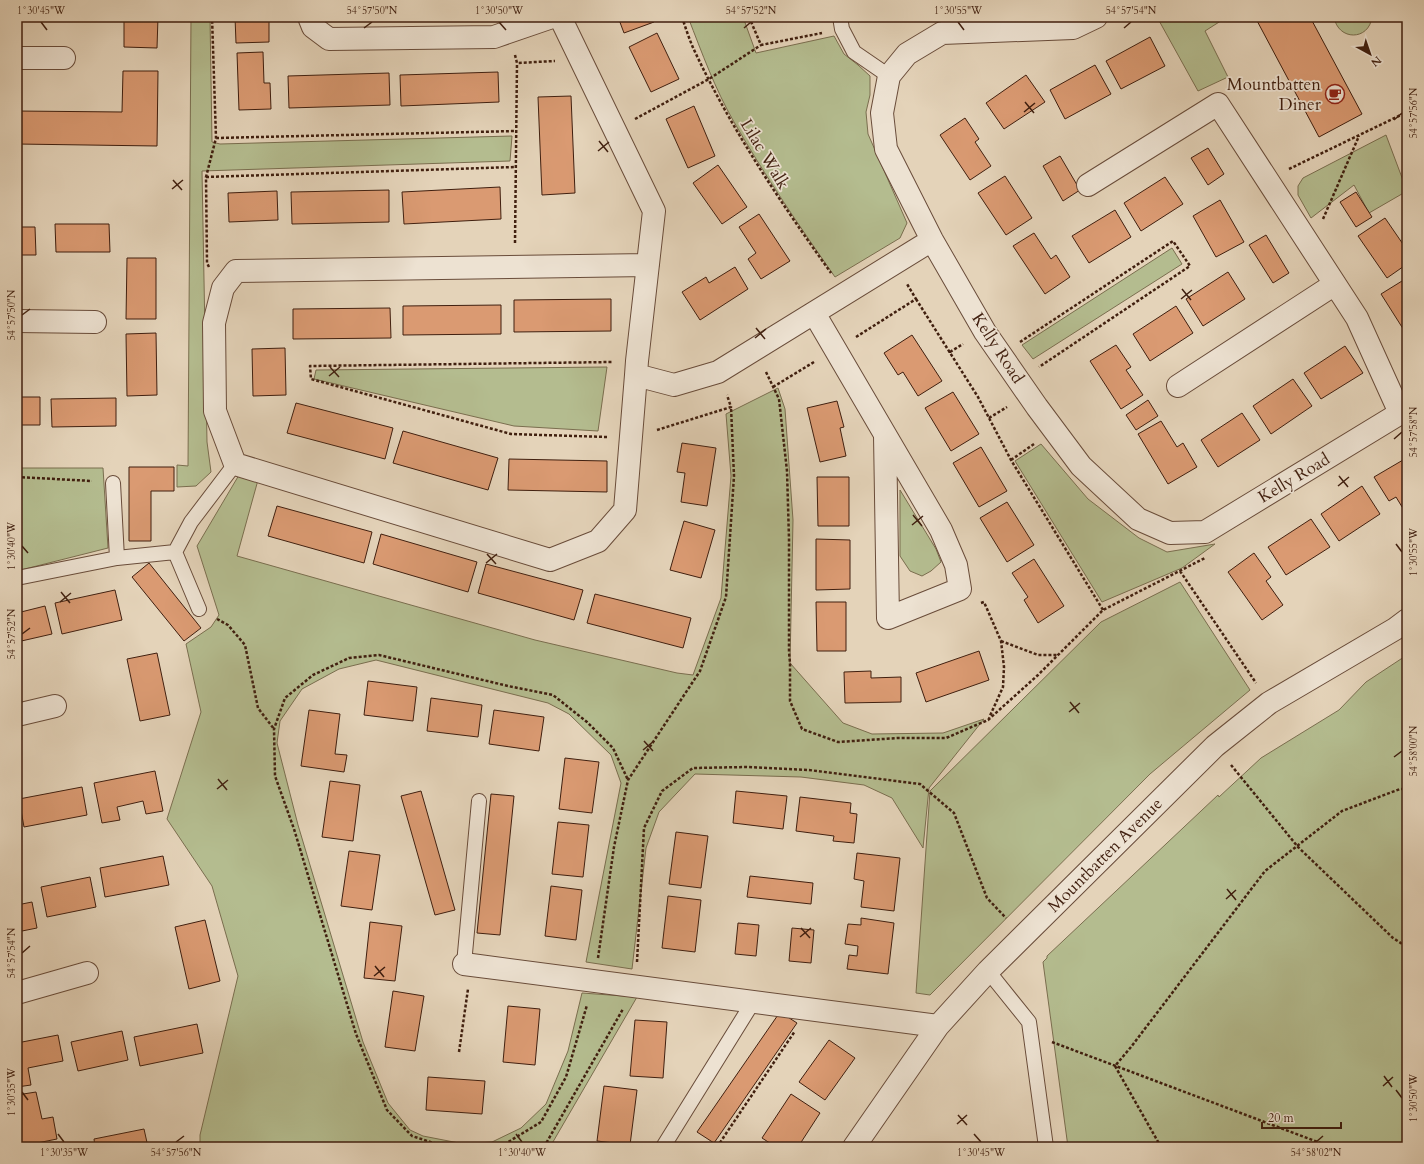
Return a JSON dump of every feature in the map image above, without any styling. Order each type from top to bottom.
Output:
[{"type":"street","points":[[309,17],[313,27],[329,39],[494,37],[552,17]]},
{"type":"street","points":[[560,17],[654,211],[637,368],[625,510],[598,541],[550,560],[235,464],[214,412],[214,323],[223,288],[236,271],[648,265]]},
{"type":"street","points":[[888,76],[907,54],[942,33],[1073,28],[1096,17]]},
{"type":"street","points":[[17,58],[64,58]]},
{"type":"street","name":"Kelly Road","points":[[888,76],[882,113],[886,149],[932,240],[985,332],[1037,408],[1081,466],[1138,519],[1170,534],[1205,532],[1404,411]]},
{"type":"street","points":[[1088,185],[1218,104],[1357,318],[1404,411]]},
{"type":"street","points":[[637,368],[674,385],[718,372],[932,240]]},
{"type":"street","points":[[1178,386],[1335,284]]},
{"type":"street","points":[[814,313],[835,350],[885,434],[941,530],[956,565],[960,589],[888,618],[885,434]]},
{"type":"street","points":[[17,321],[94,322]]},
{"type":"street","name":"Mountbatten Avenue","points":[[854,1147],[938,1026],[988,971],[1215,746],[1270,703],[1395,629],[1407,620]]},
{"type":"street","points":[[17,715],[55,706]]},
{"type":"street","points":[[468,965],[938,1026]]},
{"type":"street","points":[[17,993],[86,973]]},
{"type":"lane","points":[[841,23],[854,52],[888,76]]},
{"type":"lane","points":[[175,552],[191,522],[235,464]]},
{"type":"lane","points":[[113,483],[117,558]]},
{"type":"lane","points":[[17,578],[117,558],[175,552]]},
{"type":"lane","points":[[175,552],[199,609]]},
{"type":"lane","points":[[468,965],[479,802]]},
{"type":"lane","points":[[988,971],[1029,1022],[1046,1147]]},
{"type":"lane","points":[[663,1147],[753,1002]]},
{"type":"path","points":[[212,17],[216,138],[206,177],[207,263],[223,288]]},
{"type":"path","name":"Lilac Walk","points":[[682,17],[695,53],[743,142],[771,188],[844,294]]},
{"type":"path","points":[[749,17],[760,45]]},
{"type":"path","points":[[615,130],[709,79],[760,45],[841,23]]},
{"type":"path","points":[[510,31],[516,63],[516,267]]},
{"type":"path","points":[[516,63],[581,60]]},
{"type":"path","points":[[1267,180],[1407,112]]},
{"type":"path","points":[[216,138],[516,131]]},
{"type":"path","points":[[1311,248],[1359,135]]},
{"type":"path","points":[[206,177],[515,167]]},
{"type":"path","points":[[1001,354],[1173,241],[1190,266],[1019,381]]},
{"type":"path","points":[[895,263],[978,397],[1011,460],[1102,610]]},
{"type":"path","points":[[773,387],[916,299]]},
{"type":"path","points":[[637,368],[310,366],[311,379],[511,434],[631,438],[731,408]]},
{"type":"path","points":[[495,1147],[500,1147],[541,1122],[566,1077],[594,981],[614,847],[628,780],[700,671],[726,597],[734,476],[731,408],[718,372]]},
{"type":"path","points":[[17,477],[113,483]]},
{"type":"path","points":[[1180,571],[1270,703]]},
{"type":"path","points":[[960,589],[969,608],[984,602],[1001,641],[1004,667],[1003,687],[988,720]]},
{"type":"path","points":[[199,609],[228,626],[244,645],[258,708],[274,729]]},
{"type":"path","points":[[1001,641],[1038,655],[1057,655]]},
{"type":"path","points":[[446,1147],[412,1136],[387,1110],[356,1034],[294,830],[275,776],[274,729],[285,698],[313,675],[349,658],[379,655],[508,686],[553,695],[587,722],[613,748],[628,780]]},
{"type":"path","points":[[1215,746],[1298,846],[1393,938],[1407,947]]},
{"type":"path","points":[[544,1147],[636,987],[644,828],[662,791],[693,768],[809,770],[920,784],[954,812],[986,898],[1023,936]]},
{"type":"path","points":[[1115,1066],[1131,1048],[1265,871],[1342,811],[1400,789],[1407,789]]},
{"type":"path","points":[[459,1052],[468,965]]},
{"type":"path","points":[[717,1147],[810,1009]]},
{"type":"path","points":[[1030,1029],[1049,1041],[1331,1147]]},
{"type":"path","points":[[1115,1066],[1161,1147]]},
{"type":"green space","points":[[191,17],[210,17],[212,142],[220,144],[512,136],[510,161],[202,171],[207,442],[211,472],[196,486],[177,487],[177,465],[188,466]]},
{"type":"green space","points":[[688,17],[743,17],[756,53],[834,36],[844,54],[870,76],[870,95],[866,112],[868,134],[907,223],[900,238],[835,277],[770,182],[734,122],[715,84]]},
{"type":"green space","points":[[1157,17],[1227,17],[1205,31],[1228,77],[1198,91]]},
{"type":"green space","points":[[1334,17],[1372,17],[1370,25],[1365,30],[1360,34],[1353,35],[1347,34],[1341,30]]},
{"type":"green space","points":[[1386,135],[1407,191],[1369,213],[1354,185],[1311,218],[1298,195],[1298,186],[1303,178]]},
{"type":"green space","points":[[1172,248],[1182,264],[1033,359],[1022,345]]},
{"type":"green space","points":[[607,367],[598,431],[514,426],[314,379],[316,370]]},
{"type":"green space","points":[[778,388],[785,409],[793,520],[790,663],[843,723],[872,734],[943,733],[984,719],[929,788],[923,848],[892,798],[864,785],[801,777],[695,774],[659,812],[646,848],[632,969],[586,962],[621,783],[611,755],[569,714],[548,703],[376,660],[339,669],[302,689],[280,721],[277,743],[298,825],[363,1042],[388,1103],[410,1130],[423,1136],[464,1144],[492,1142],[521,1128],[546,1104],[568,1051],[582,993],[637,997],[550,1147],[200,1147],[200,1135],[238,976],[212,886],[167,819],[201,712],[186,644],[211,627],[219,615],[197,546],[239,475],[258,480],[237,556],[535,640],[677,673],[693,675],[721,598],[731,476],[726,414]]},
{"type":"green space","points":[[1041,444],[1088,499],[1139,538],[1167,552],[1215,544],[1182,568],[1102,602],[1015,461]]},
{"type":"green space","points":[[17,468],[103,468],[108,548],[17,571]]},
{"type":"green space","points":[[900,490],[936,549],[941,562],[931,571],[922,576],[910,571],[900,556]]},
{"type":"green space","points":[[1180,582],[1250,690],[1150,774],[930,995],[916,993],[930,791],[1101,622]]},
{"type":"green space","points":[[1407,655],[1407,1147],[1068,1147],[1043,962],[1047,956],[1218,795],[1219,797],[1261,758],[1339,710],[1366,682]]},
{"type":"building","points":[[124,17],[158,17],[157,48],[124,47]]},
{"type":"building","points":[[235,17],[269,17],[269,42],[236,43]]},
{"type":"building","points":[[618,17],[652,17],[654,22],[624,33]]},
{"type":"building","points":[[1255,17],[1310,17],[1362,114],[1319,137]]},
{"type":"building","points":[[657,33],[679,79],[651,92],[629,47]]},
{"type":"building","points":[[1150,37],[1165,66],[1121,89],[1106,61]]},
{"type":"building","points":[[263,52],[264,83],[270,83],[271,109],[239,110],[237,53]]},
{"type":"building","points":[[1095,65],[1111,94],[1065,119],[1050,90]]},
{"type":"building","points":[[123,71],[158,71],[157,146],[17,144],[17,111],[122,112]]},
{"type":"building","points":[[498,72],[499,102],[401,106],[400,75]]},
{"type":"building","points":[[389,73],[390,105],[289,108],[288,76]]},
{"type":"building","points":[[1026,75],[1045,102],[1004,129],[986,103]]},
{"type":"building","points":[[571,96],[575,193],[542,195],[538,97]]},
{"type":"building","points":[[694,106],[715,156],[688,168],[666,119]]},
{"type":"building","points":[[965,118],[979,139],[975,142],[991,166],[970,180],[940,135]]},
{"type":"building","points":[[1208,148],[1224,174],[1208,185],[1191,158]]},
{"type":"building","points":[[1060,156],[1080,190],[1063,201],[1043,166]]},
{"type":"building","points":[[718,165],[747,207],[722,224],[693,183]]},
{"type":"building","points":[[1005,176],[1032,218],[1006,235],[978,193]]},
{"type":"building","points":[[1165,177],[1183,204],[1141,231],[1124,203]]},
{"type":"building","points":[[500,187],[501,219],[404,224],[402,192]]},
{"type":"building","points":[[389,190],[389,222],[292,224],[291,192]]},
{"type":"building","points":[[277,191],[278,220],[229,222],[228,193]]},
{"type":"building","points":[[1356,192],[1372,217],[1356,227],[1340,202]]},
{"type":"building","points":[[1220,200],[1244,242],[1216,257],[1193,216]]},
{"type":"building","points":[[1115,210],[1131,237],[1089,263],[1072,236]]},
{"type":"building","points":[[759,214],[790,261],[761,279],[748,259],[756,253],[739,227]]},
{"type":"building","points":[[1385,218],[1407,250],[1407,264],[1387,278],[1358,236]]},
{"type":"building","points":[[55,224],[109,224],[110,252],[56,252]]},
{"type":"building","points":[[17,227],[35,227],[36,255],[17,255]]},
{"type":"building","points":[[1034,233],[1051,259],[1056,255],[1070,277],[1045,294],[1013,246]]},
{"type":"building","points":[[1266,235],[1289,273],[1273,283],[1249,245]]},
{"type":"building","points":[[127,258],[156,258],[156,319],[126,319]]},
{"type":"building","points":[[735,267],[748,289],[700,320],[682,292],[706,277],[709,283]]},
{"type":"building","points":[[1228,272],[1245,299],[1203,326],[1186,299]]},
{"type":"building","points":[[1402,281],[1407,288],[1407,335],[1381,294]]},
{"type":"building","points":[[611,299],[611,331],[514,332],[514,300]]},
{"type":"building","points":[[501,305],[501,334],[403,335],[403,306]]},
{"type":"building","points":[[1176,306],[1193,333],[1150,361],[1133,334]]},
{"type":"building","points":[[390,308],[391,338],[293,339],[293,309]]},
{"type":"building","points":[[156,333],[157,395],[127,396],[126,334]]},
{"type":"building","points":[[912,335],[942,381],[918,396],[903,372],[898,375],[884,353]]},
{"type":"building","points":[[1116,345],[1131,367],[1126,370],[1143,395],[1121,409],[1090,361]]},
{"type":"building","points":[[1345,346],[1363,373],[1321,399],[1304,373]]},
{"type":"building","points":[[285,348],[286,395],[253,396],[252,349]]},
{"type":"building","points":[[1293,379],[1312,406],[1271,434],[1253,406]]},
{"type":"building","points":[[953,392],[979,434],[951,451],[925,408]]},
{"type":"building","points":[[17,397],[40,397],[40,425],[17,425]]},
{"type":"building","points":[[116,398],[116,426],[52,427],[51,399]]},
{"type":"building","points":[[1148,400],[1158,416],[1136,430],[1126,415]]},
{"type":"building","points":[[837,401],[844,427],[840,428],[846,456],[820,462],[807,408]]},
{"type":"building","points":[[296,403],[393,428],[385,459],[287,433]]},
{"type":"building","points":[[1242,413],[1260,440],[1218,467],[1201,440]]},
{"type":"building","points":[[1161,421],[1177,447],[1183,443],[1197,467],[1168,484],[1138,434]]},
{"type":"building","points":[[403,431],[498,458],[488,490],[393,463]]},
{"type":"building","points":[[682,443],[716,448],[707,506],[681,502],[685,473],[677,472]]},
{"type":"building","points":[[981,447],[1007,491],[979,507],[953,463]]},
{"type":"building","points":[[509,459],[607,461],[607,492],[508,490]]},
{"type":"building","points":[[1403,460],[1407,466],[1407,515],[1396,497],[1389,501],[1374,477]]},
{"type":"building","points":[[129,467],[174,467],[174,491],[151,491],[151,541],[129,541]]},
{"type":"building","points":[[817,477],[849,477],[849,526],[818,526]]},
{"type":"building","points":[[1362,486],[1380,514],[1339,541],[1321,514]]},
{"type":"building","points":[[1007,502],[1034,545],[1007,562],[980,518]]},
{"type":"building","points":[[277,506],[372,532],[364,563],[268,536]]},
{"type":"building","points":[[1311,519],[1330,547],[1286,575],[1268,547]]},
{"type":"building","points":[[684,521],[715,530],[701,578],[670,570]]},
{"type":"building","points":[[381,534],[477,562],[468,592],[373,564]]},
{"type":"building","points":[[816,539],[850,540],[850,589],[816,590]]},
{"type":"building","points":[[1254,553],[1271,577],[1266,581],[1283,605],[1262,620],[1228,572]]},
{"type":"building","points":[[1034,559],[1064,606],[1038,623],[1024,600],[1028,597],[1012,573]]},
{"type":"building","points":[[149,563],[201,628],[184,641],[132,577]]},
{"type":"building","points":[[486,564],[583,590],[574,620],[478,593]]},
{"type":"building","points":[[115,590],[122,620],[62,634],[55,603]]},
{"type":"building","points":[[595,594],[691,618],[683,648],[587,623]]},
{"type":"building","points":[[816,602],[846,602],[846,651],[817,651]]},
{"type":"building","points":[[45,606],[52,634],[17,642],[17,613]]},
{"type":"building","points":[[979,651],[989,680],[926,702],[916,673]]},
{"type":"building","points":[[157,653],[170,715],[140,721],[127,659]]},
{"type":"building","points":[[871,671],[871,678],[901,677],[901,702],[845,703],[844,672]]},
{"type":"building","points":[[368,681],[417,687],[413,721],[364,715]]},
{"type":"building","points":[[431,698],[482,705],[478,737],[427,731]]},
{"type":"building","points":[[309,710],[340,714],[335,754],[347,755],[344,772],[301,766]]},
{"type":"building","points":[[494,710],[544,717],[539,751],[489,744]]},
{"type":"building","points":[[565,758],[599,762],[592,813],[559,809]]},
{"type":"building","points":[[155,771],[163,811],[146,814],[143,801],[117,807],[120,820],[102,823],[94,783]]},
{"type":"building","points":[[330,781],[360,785],[353,841],[322,837]]},
{"type":"building","points":[[82,787],[87,815],[24,827],[19,799]]},
{"type":"building","points":[[421,791],[455,910],[435,915],[401,796]]},
{"type":"building","points":[[736,791],[787,796],[783,829],[733,823]]},
{"type":"building","points":[[491,794],[514,796],[500,935],[477,933]]},
{"type":"building","points":[[800,797],[851,803],[850,813],[857,814],[854,843],[833,841],[834,836],[796,831]]},
{"type":"building","points":[[558,822],[589,825],[583,877],[552,874]]},
{"type":"building","points":[[676,832],[708,836],[701,888],[669,884]]},
{"type":"building","points":[[349,851],[380,855],[372,910],[341,906]]},
{"type":"building","points":[[857,853],[900,858],[894,911],[861,907],[864,881],[854,879]]},
{"type":"building","points":[[163,856],[169,885],[105,897],[100,868]]},
{"type":"building","points":[[750,876],[813,883],[811,904],[747,897]]},
{"type":"building","points":[[90,877],[96,907],[47,917],[41,887]]},
{"type":"building","points":[[551,886],[582,890],[576,940],[545,936]]},
{"type":"building","points":[[668,896],[701,900],[695,952],[662,948]]},
{"type":"building","points":[[32,902],[37,928],[17,932],[17,905]]},
{"type":"building","points":[[861,918],[894,923],[888,974],[847,969],[849,955],[857,956],[858,946],[845,944],[848,924],[861,925]]},
{"type":"building","points":[[205,920],[220,981],[189,989],[175,927]]},
{"type":"building","points":[[370,922],[402,926],[395,981],[364,978]]},
{"type":"building","points":[[738,923],[759,925],[756,956],[735,954]]},
{"type":"building","points":[[792,928],[814,930],[811,963],[789,961]]},
{"type":"building","points":[[393,991],[424,996],[415,1051],[385,1047]]},
{"type":"building","points":[[508,1006],[540,1009],[535,1065],[503,1062]]},
{"type":"building","points":[[780,1012],[797,1023],[714,1143],[697,1132]]},
{"type":"building","points":[[635,1020],[667,1022],[663,1078],[630,1076]]},
{"type":"building","points":[[197,1024],[203,1053],[140,1066],[134,1037]]},
{"type":"building","points":[[122,1031],[128,1060],[78,1071],[71,1042]]},
{"type":"building","points":[[58,1035],[63,1061],[28,1068],[31,1085],[17,1087],[17,1043]]},
{"type":"building","points":[[829,1040],[855,1058],[825,1100],[799,1082]]},
{"type":"building","points":[[428,1077],[485,1081],[482,1114],[426,1110]]},
{"type":"building","points":[[604,1086],[637,1090],[630,1145],[597,1141]]},
{"type":"building","points":[[36,1092],[42,1119],[53,1117],[57,1139],[17,1147],[17,1095]]},
{"type":"building","points":[[791,1094],[820,1113],[798,1147],[776,1147],[762,1138]]},
{"type":"building","points":[[144,1129],[148,1147],[95,1147],[94,1139]]},
{"type":"place","name":"Mountbatten Diner","points":[[1335,94]]}]
